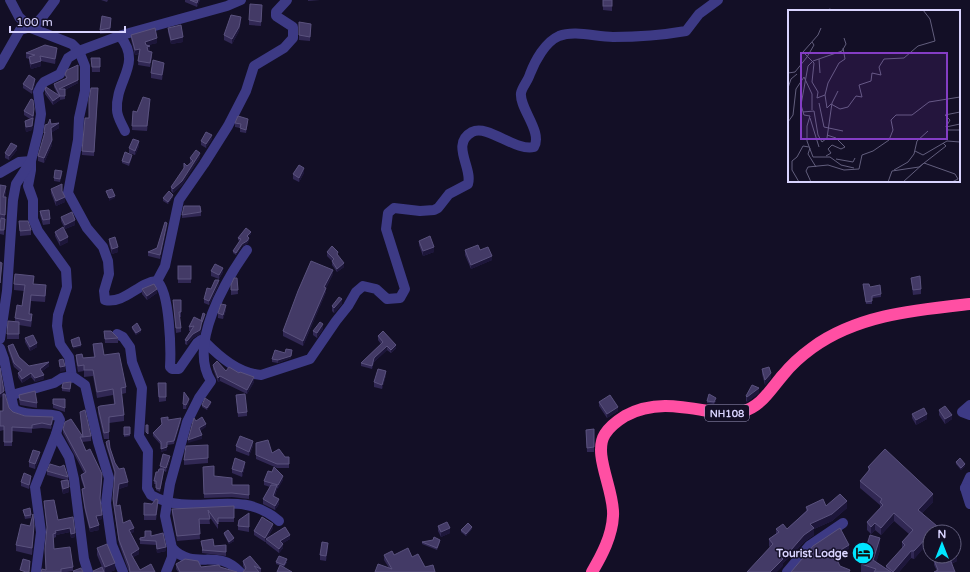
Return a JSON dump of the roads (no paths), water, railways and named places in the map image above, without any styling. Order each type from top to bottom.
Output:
[{"type":"highway","name":"NH108","points":[[592,572],[610,534],[613,516],[612,495],[601,461],[600,444],[608,429],[618,421],[643,409],[655,406],[670,405],[729,414],[750,409],[761,402],[795,362],[811,349],[838,333],[884,316],[970,304]]},
{"type":"street","points":[[10,0],[19,17],[31,28],[72,44],[79,51],[85,66],[85,91],[79,118],[78,140],[68,193],[87,228],[103,247],[108,261],[109,274],[104,291],[104,300],[116,300],[149,282],[158,280]]},
{"type":"street","points":[[0,65],[20,30],[31,28],[37,23],[55,0]]},
{"type":"street","points":[[72,377],[69,357],[60,344],[57,326],[58,315],[67,287],[68,275],[38,231],[33,219],[33,200],[28,186],[31,161],[41,114],[38,99],[41,86],[44,82],[60,74],[68,58],[79,51],[120,36],[227,6],[240,0]]},
{"type":"street","points":[[158,280],[165,266],[178,200],[204,164],[228,126],[246,91],[254,66],[284,48],[292,38],[293,27],[276,16],[276,12],[287,0]]},
{"type":"street","points":[[158,280],[163,291],[167,308],[172,348],[170,367],[172,370],[179,370],[199,340],[205,342],[230,364],[253,374],[267,374],[310,359],[359,289],[367,286],[376,288],[387,299],[400,298],[404,294],[405,285],[386,229],[388,214],[394,208],[420,211],[434,210],[438,208],[449,194],[468,184],[462,147],[468,135],[473,132],[480,132],[496,136],[524,148],[535,146],[532,121],[522,104],[521,93],[536,62],[549,43],[555,38],[566,34],[613,37],[686,31],[699,14],[718,0]]},
{"type":"street","points":[[120,36],[126,44],[130,54],[130,60],[122,81],[117,105],[118,116],[125,131]]},
{"type":"street","points":[[0,173],[20,162],[31,161]]},
{"type":"street","points":[[0,339],[7,292],[14,194],[16,184],[31,161]]},
{"type":"street","points":[[166,572],[171,564],[172,548],[166,523],[170,484],[187,422],[199,398],[210,383],[205,370],[205,342],[209,322],[232,271],[247,250]]},
{"type":"street","points":[[117,334],[123,337],[130,347],[132,362],[142,388],[139,436],[148,451],[147,488],[151,495],[176,504],[193,505],[234,503],[251,505],[272,515],[279,521]]},
{"type":"street","points":[[0,348],[4,359],[15,410],[39,416],[52,414],[58,416],[60,420],[35,488],[41,532],[36,572]]},
{"type":"street","points":[[12,395],[54,383],[62,378],[72,377],[80,380],[85,385],[98,442],[109,478],[106,513],[112,545],[123,572]]},
{"type":"street","points":[[970,405],[962,412],[970,415]]},
{"type":"street","points":[[56,434],[68,457],[74,479],[84,559],[88,572]]},
{"type":"street","points":[[970,477],[968,490],[970,504]]},
{"type":"street","points":[[787,572],[810,546],[843,523]]},
{"type":"street","points":[[172,548],[182,560],[189,564],[197,565],[222,562],[233,565],[240,572]]},
{"type":"place","name":"Tourist Lodge","points":[[863,553]]}]
